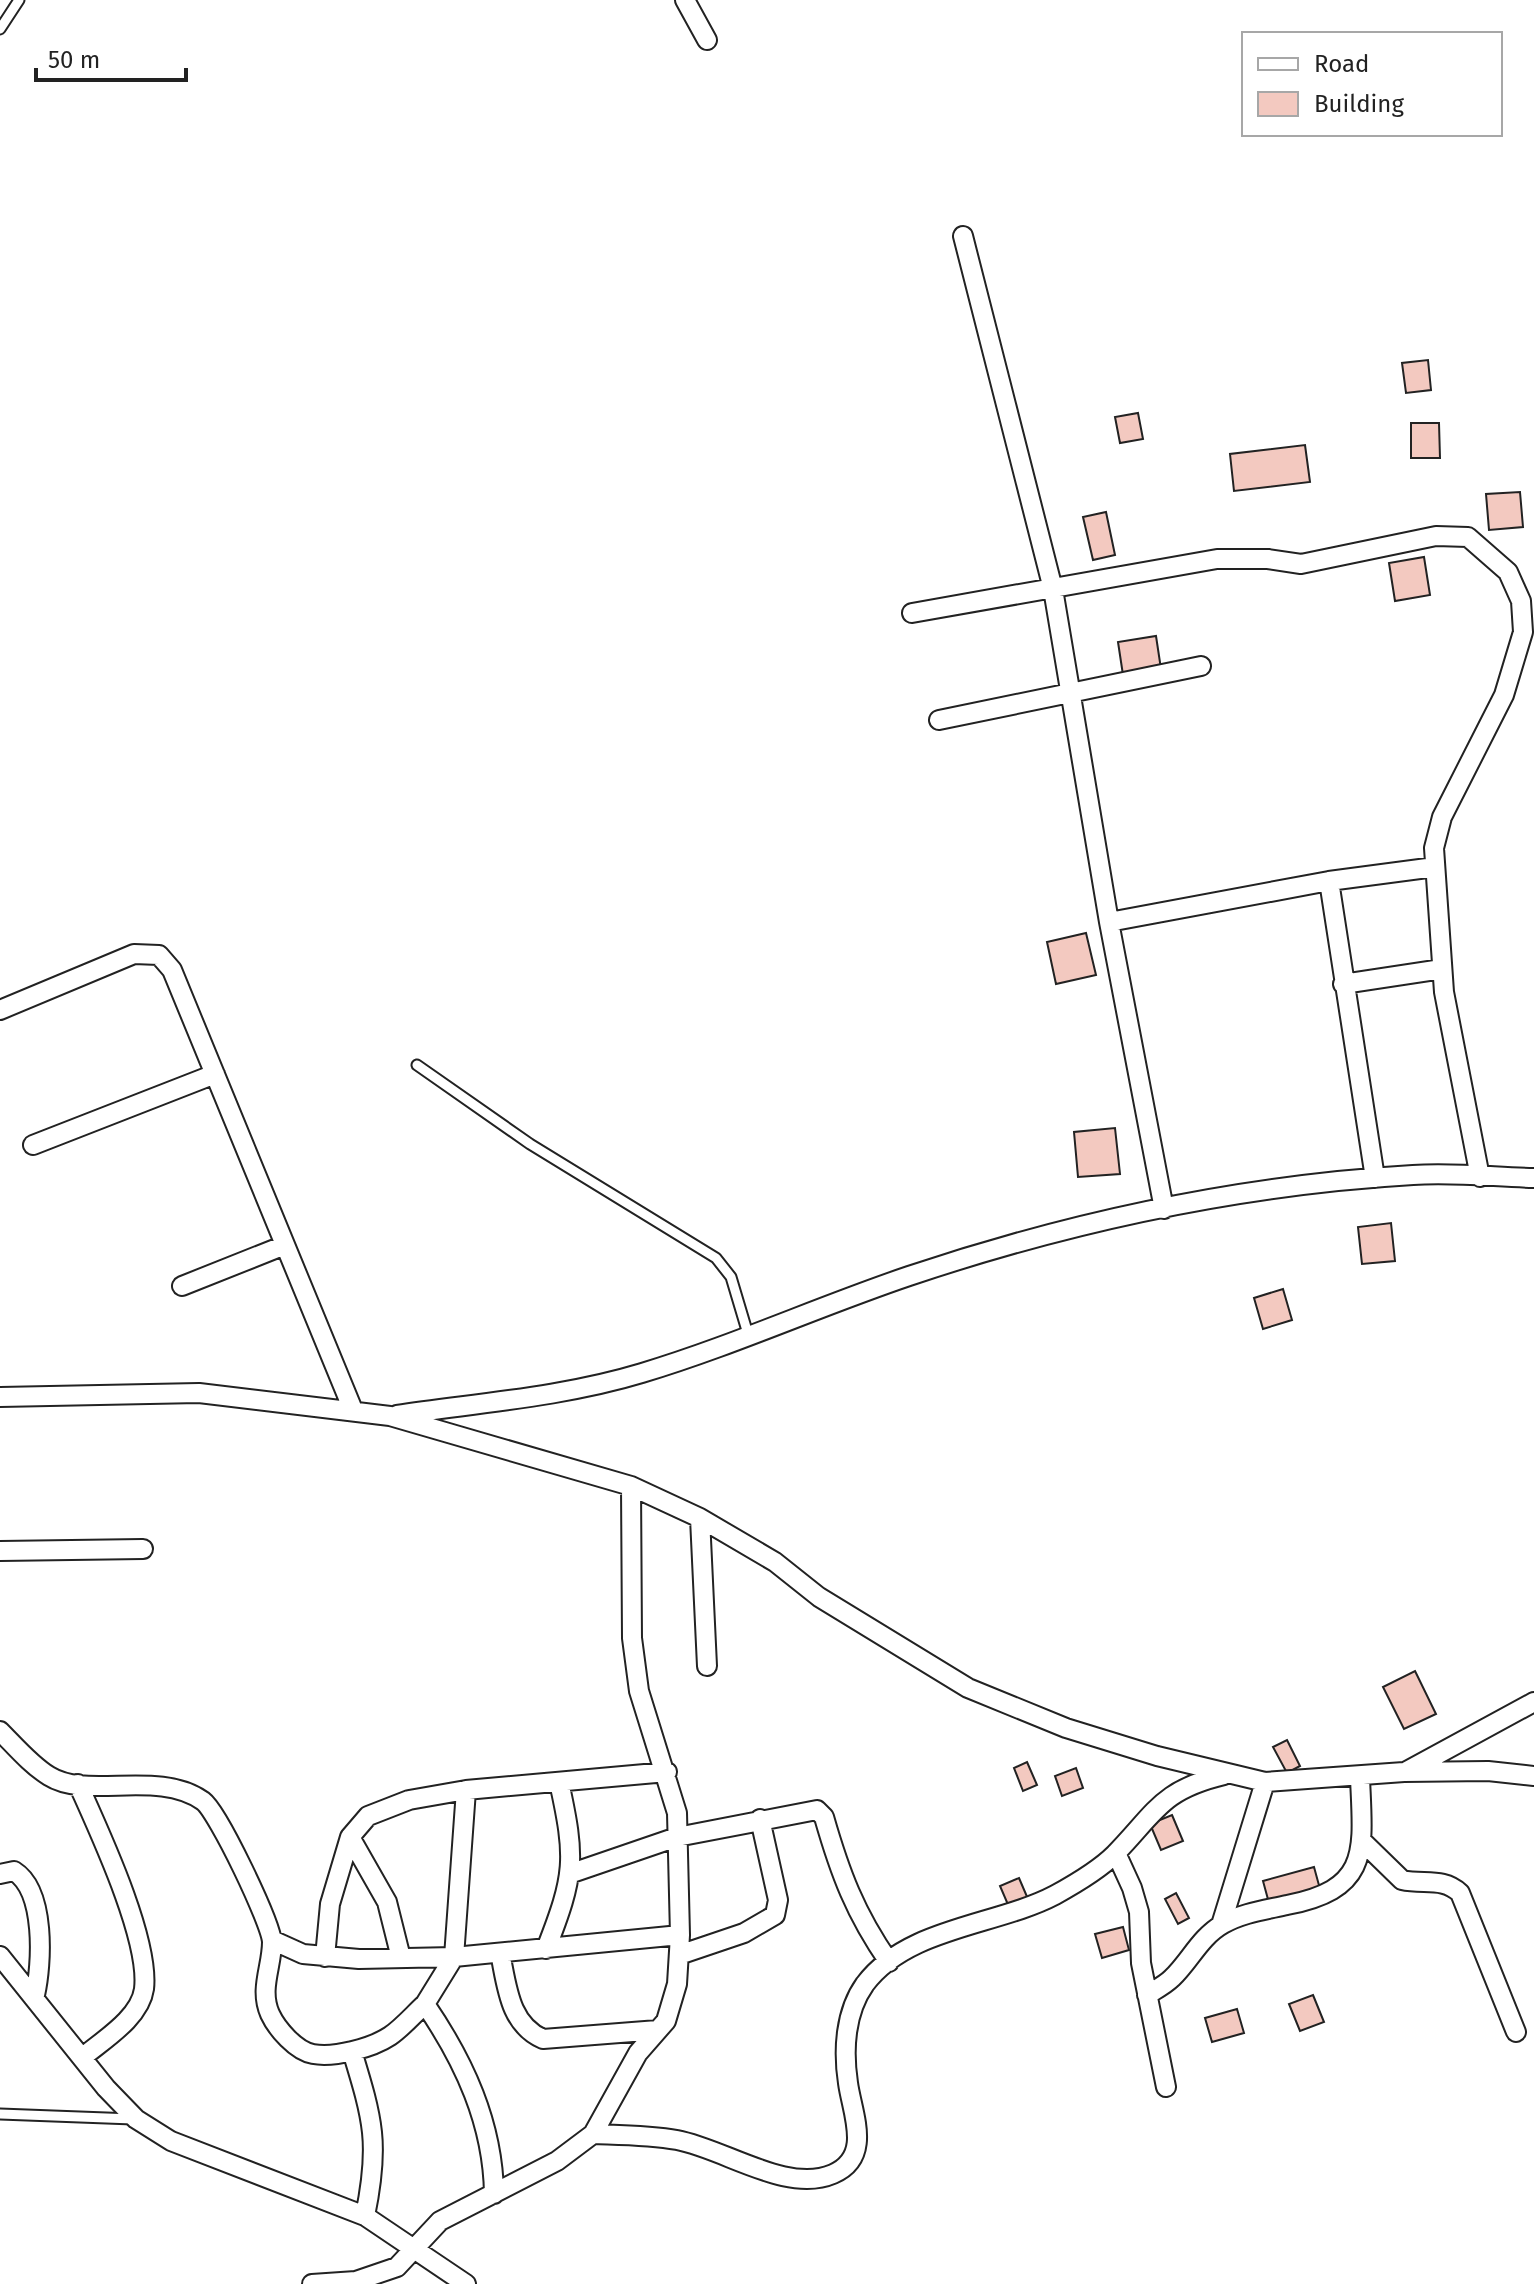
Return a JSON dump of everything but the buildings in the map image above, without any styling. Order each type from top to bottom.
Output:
[{"type":"street","points":[[685,0],[707,40]]},
{"type":"street","points":[[963,236],[1053,589],[1109,922],[1164,1209]]},
{"type":"street","points":[[912,613],[1217,559],[1268,559],[1301,564],[1436,536],[1468,537],[1508,572],[1521,601],[1523,632],[1504,695],[1442,817],[1434,848],[1442,969],[1480,1177]]},
{"type":"street","points":[[939,720],[1201,666]]},
{"type":"street","points":[[1109,922],[1329,881],[1435,867]]},
{"type":"street","points":[[1329,881],[1375,1178]]},
{"type":"street","points":[[0,1010],[134,954],[159,955],[172,970],[353,1410]]},
{"type":"street","points":[[1343,984],[1442,969]]},
{"type":"street","points":[[33,1145],[215,1074]]},
{"type":"street","points":[[390,1416],[552,1393],[640,1373],[911,1275],[1023,1242],[1164,1209],[1304,1184],[1416,1174],[1534,1178]]},
{"type":"street","points":[[182,1286],[285,1245]]},
{"type":"street","points":[[0,1397],[199,1393],[390,1416],[631,1486],[700,1518],[775,1562],[819,1597],[968,1688],[1066,1728],[1265,1782],[1360,1778],[1404,1772],[1488,1771],[1534,1776]]},
{"type":"street","points":[[312,2284],[356,2281],[397,2267],[440,2221],[557,2161],[593,2134],[638,2053],[666,2021],[677,1984],[679,1955],[677,1813],[667,1772],[639,1691],[635,1664],[631,1486]]},
{"type":"street","points":[[700,1518],[707,1666]]},
{"type":"street","points":[[0,1551],[143,1549]]},
{"type":"street","points":[[1404,1772],[1534,1702]]},
{"type":"street","points":[[0,1731],[50,1777],[78,1784],[138,1784],[187,1791],[206,1803],[251,1888],[272,1940],[264,1984],[270,2014],[291,2042],[312,2054],[352,2051],[389,2037],[425,2004],[454,1957],[466,1790]]},
{"type":"street","points":[[325,1957],[330,1904],[350,1837],[368,1816],[409,1800],[466,1790],[667,1772]]},
{"type":"street","points":[[593,2134],[673,2139],[711,2148],[793,2180],[834,2174],[849,2162],[859,2140],[848,2084],[846,2030],[864,1985],[889,1962],[915,1946],[1054,1895],[1116,1853],[1169,1796],[1192,1783],[1227,1774]]},
{"type":"street","points":[[1147,1995],[1172,1978],[1195,1948],[1221,1925],[1252,1912],[1328,1894],[1349,1878],[1363,1842],[1360,1778]]},
{"type":"street","points":[[546,1949],[572,1873],[572,1844],[559,1782]]},
{"type":"street","points":[[1221,1925],[1265,1782]]},
{"type":"street","points":[[78,1784],[113,1860],[141,1959],[144,1991],[132,2015],[83,2057]]},
{"type":"street","points":[[572,1873],[677,1837],[817,1810],[824,1817],[844,1886],[863,1926],[889,1962]]},
{"type":"street","points":[[679,1955],[731,1938],[775,1915],[778,1900],[760,1819]]},
{"type":"street","points":[[350,1837],[387,1902],[401,1958]]},
{"type":"street","points":[[1363,1842],[1402,1880],[1450,1884],[1460,1893],[1516,2032]]},
{"type":"street","points":[[1116,1853],[1139,1912],[1138,1943],[1166,2087]]},
{"type":"street","points":[[0,1874],[14,1871],[28,1886],[41,1938],[42,1961],[35,1995]]},
{"type":"street","points":[[272,1940],[303,1954],[401,1958],[454,1957],[680,1935]]},
{"type":"street","points":[[500,1953],[511,2003],[529,2033],[543,2039],[658,2030]]},
{"type":"street","points":[[0,1956],[136,2119],[171,2141],[365,2216],[466,2284]]},
{"type":"street","points":[[425,2004],[458,2052],[483,2120],[493,2163],[494,2194]]},
{"type":"street","points":[[352,2051],[373,2128],[376,2155],[365,2216]]},
{"type":"lane","points":[[0,29],[19,0]]},
{"type":"lane","points":[[417,1065],[530,1144],[716,1258],[731,1277],[748,1334]]},
{"type":"lane","points":[[0,2114],[136,2119]]}]
